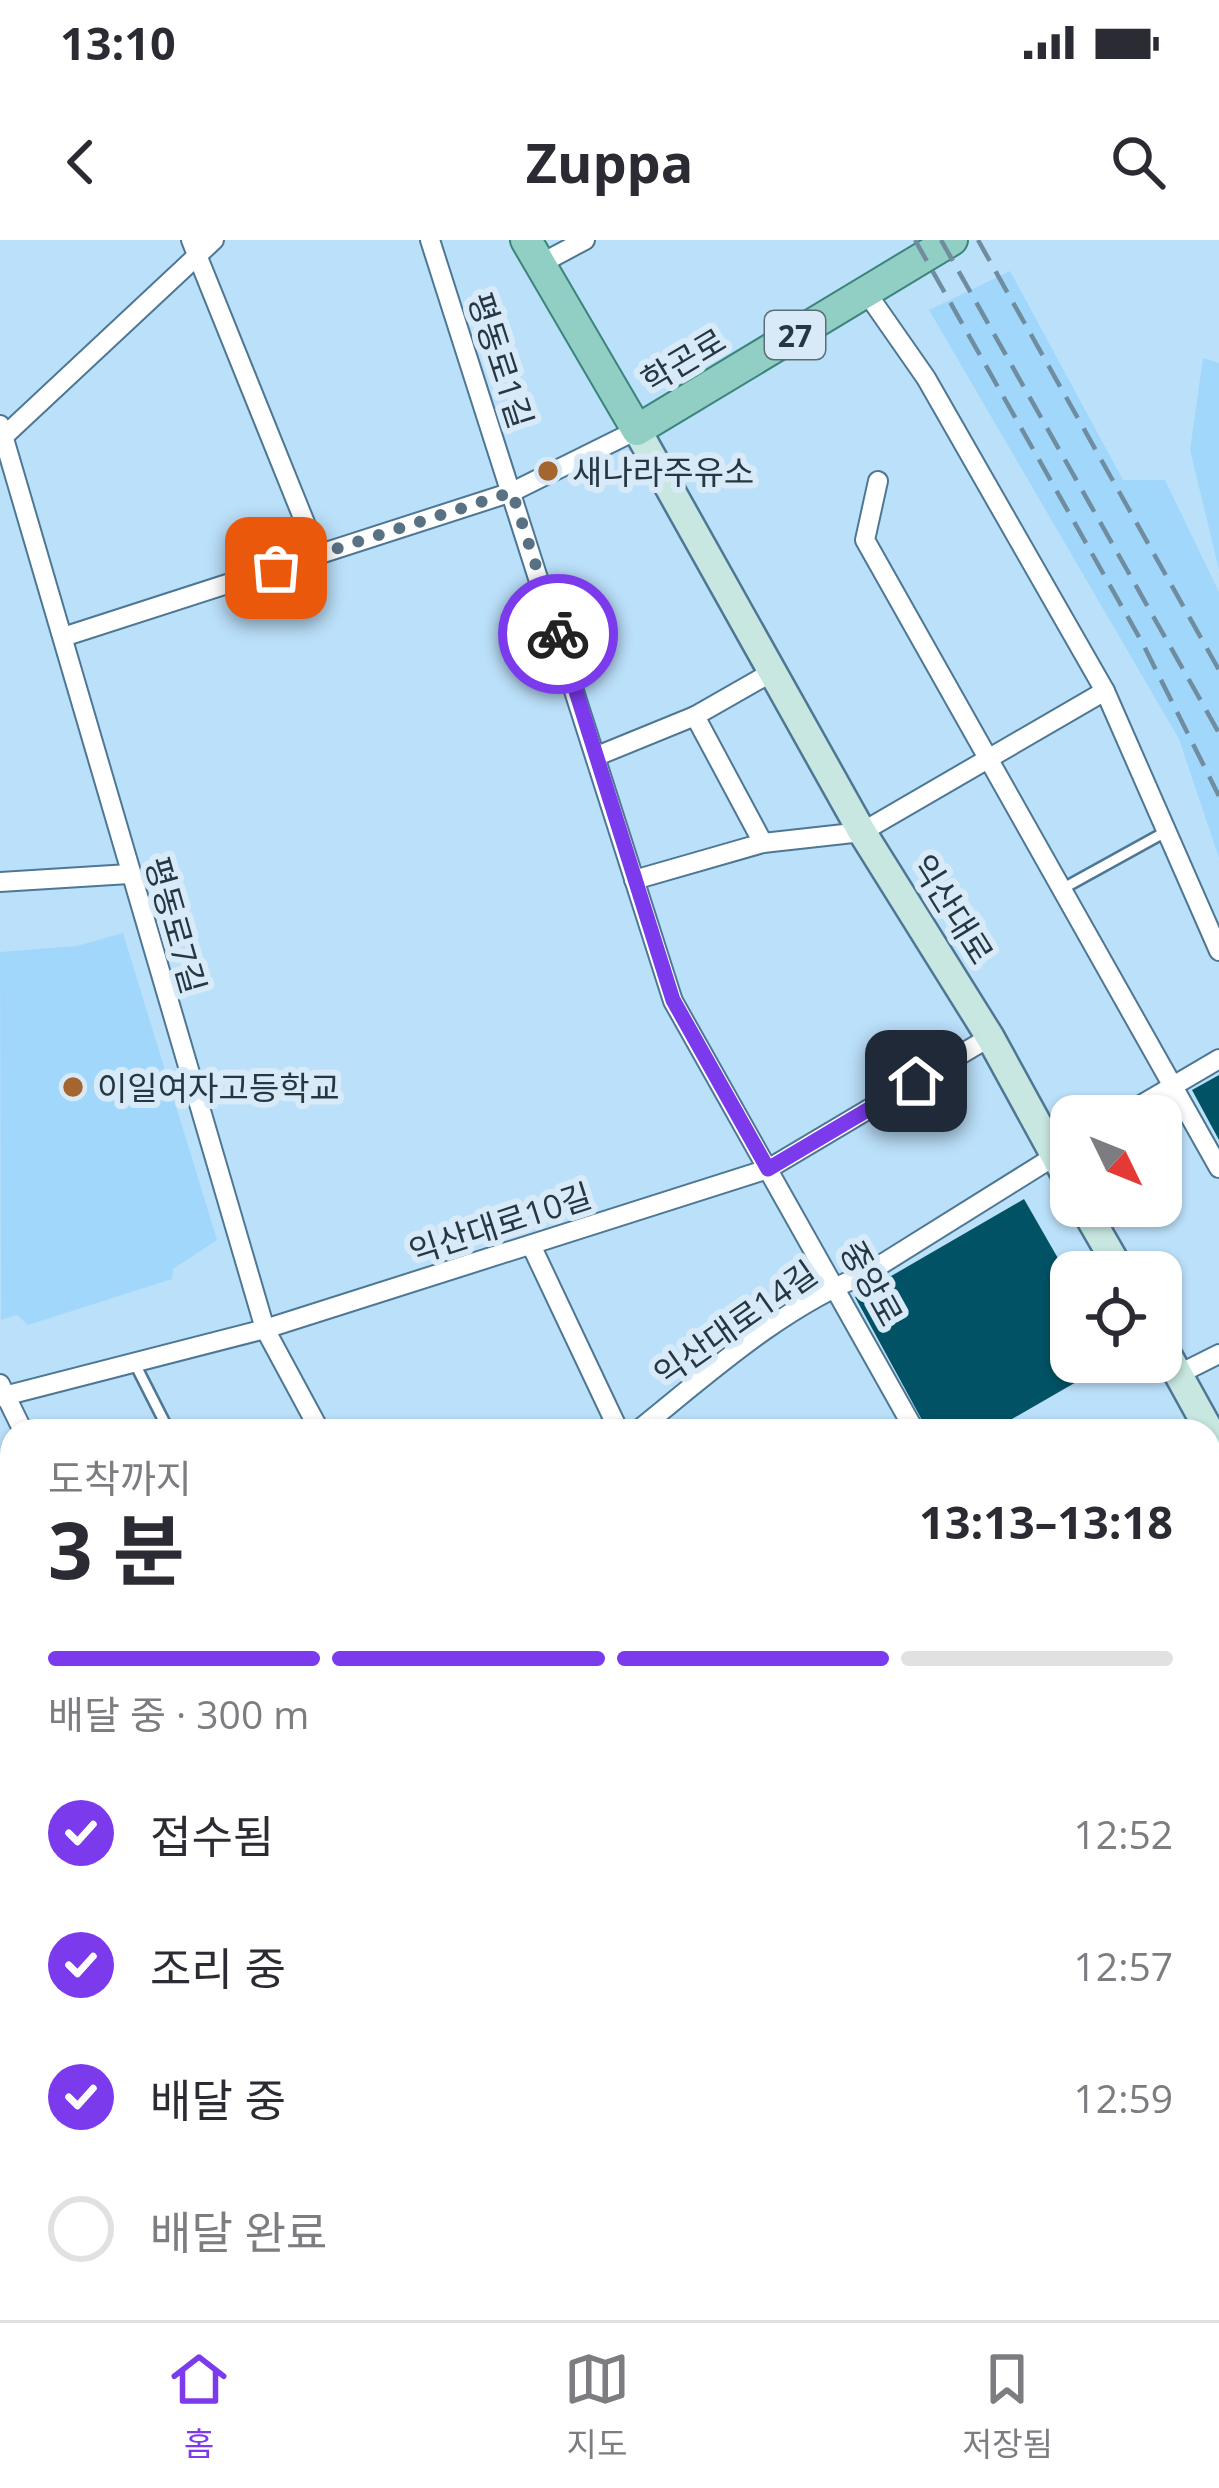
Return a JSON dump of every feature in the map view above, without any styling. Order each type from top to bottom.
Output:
[{"type":"main road","name":"학곤로","points":[[637,430],[952,240]]},
{"type":"main road","name":"익산대로","points":[[533,252],[637,430]]},
{"type":"street","name":"평동로1길","points":[[430,240],[673,1000],[768,1169]]},
{"type":"street","points":[[533,252],[585,240]]},
{"type":"street","points":[[1,434],[201,244],[318,555]]},
{"type":"street","points":[[866,292],[926,378],[1105,691],[1219,951]]},
{"type":"street","points":[[64,637],[512,492],[637,430]]},
{"type":"street","name":"익산대로","points":[[637,430],[862,832],[1050,1131]]},
{"type":"street","name":"평동로7길","points":[[1,434],[265,1329],[314,1419]]},
{"type":"street","points":[[878,481],[865,540],[1219,1168]]},
{"type":"street","points":[[597,756],[695,716],[774,671]]},
{"type":"street","points":[[634,880],[763,843],[862,832],[1105,691]]},
{"type":"street","points":[[695,716],[763,843]]},
{"type":"street","points":[[0,882],[129,874]]},
{"type":"street","name":"익산대로10길","points":[[2,1392],[135,1364],[265,1329],[768,1169],[990,1037]]},
{"type":"street","points":[[1157,1095],[1219,1059]]},
{"type":"street","name":"익산대로14길","points":[[652,1419],[723,1362],[833,1287],[866,1274],[1050,1159]]},
{"type":"street","name":"중앙로","points":[[768,1169],[908,1419]]},
{"type":"street","points":[[531,1245],[613,1419]]},
{"type":"street","points":[[1182,1372],[1219,1354]]},
{"type":"street","points":[[1182,1380],[1203,1419]]},
{"type":"street","points":[[2,1392],[17,1419]]},
{"type":"lane","points":[[1062,889],[1167,831]]},
{"type":"lane","points":[[135,1364],[163,1419]]},
{"type":"shaded area","points":[[1010,271],[1123,480],[1165,480],[1219,592],[1219,858],[1179,739],[929,310]]},
{"type":"shaded area","points":[[1203,358],[1219,363],[1219,570],[1190,450]]},
{"type":"shaded area","points":[[123,933],[217,1240],[173,1269],[172,1279],[28,1325],[17,1315],[1,1320],[0,952],[77,946]]},
{"type":"building","points":[[1219,1075],[1219,1140],[1192,1090]]},
{"type":"building","points":[[1024,1199],[1054,1251],[1050,1251],[1050,1383],[1074,1383],[1012,1419],[921,1419],[855,1297]]},
{"type":"railway","points":[[915,240],[1143,644],[1219,796]]},
{"type":"railway","points":[[941,240],[1219,733]]},
{"type":"railway","points":[[978,240],[1219,670]]},
{"type":"way so far","points":[[276,568],[512,492],[558,634]]},
{"type":"place","name":"새나라주유소","points":[[548,471]]},
{"type":"place","name":"이일여자고등학교","points":[[73,1087]]},
{"type":"route","points":[[558,634],[673,1000],[768,1169],[916,1081]]}]
